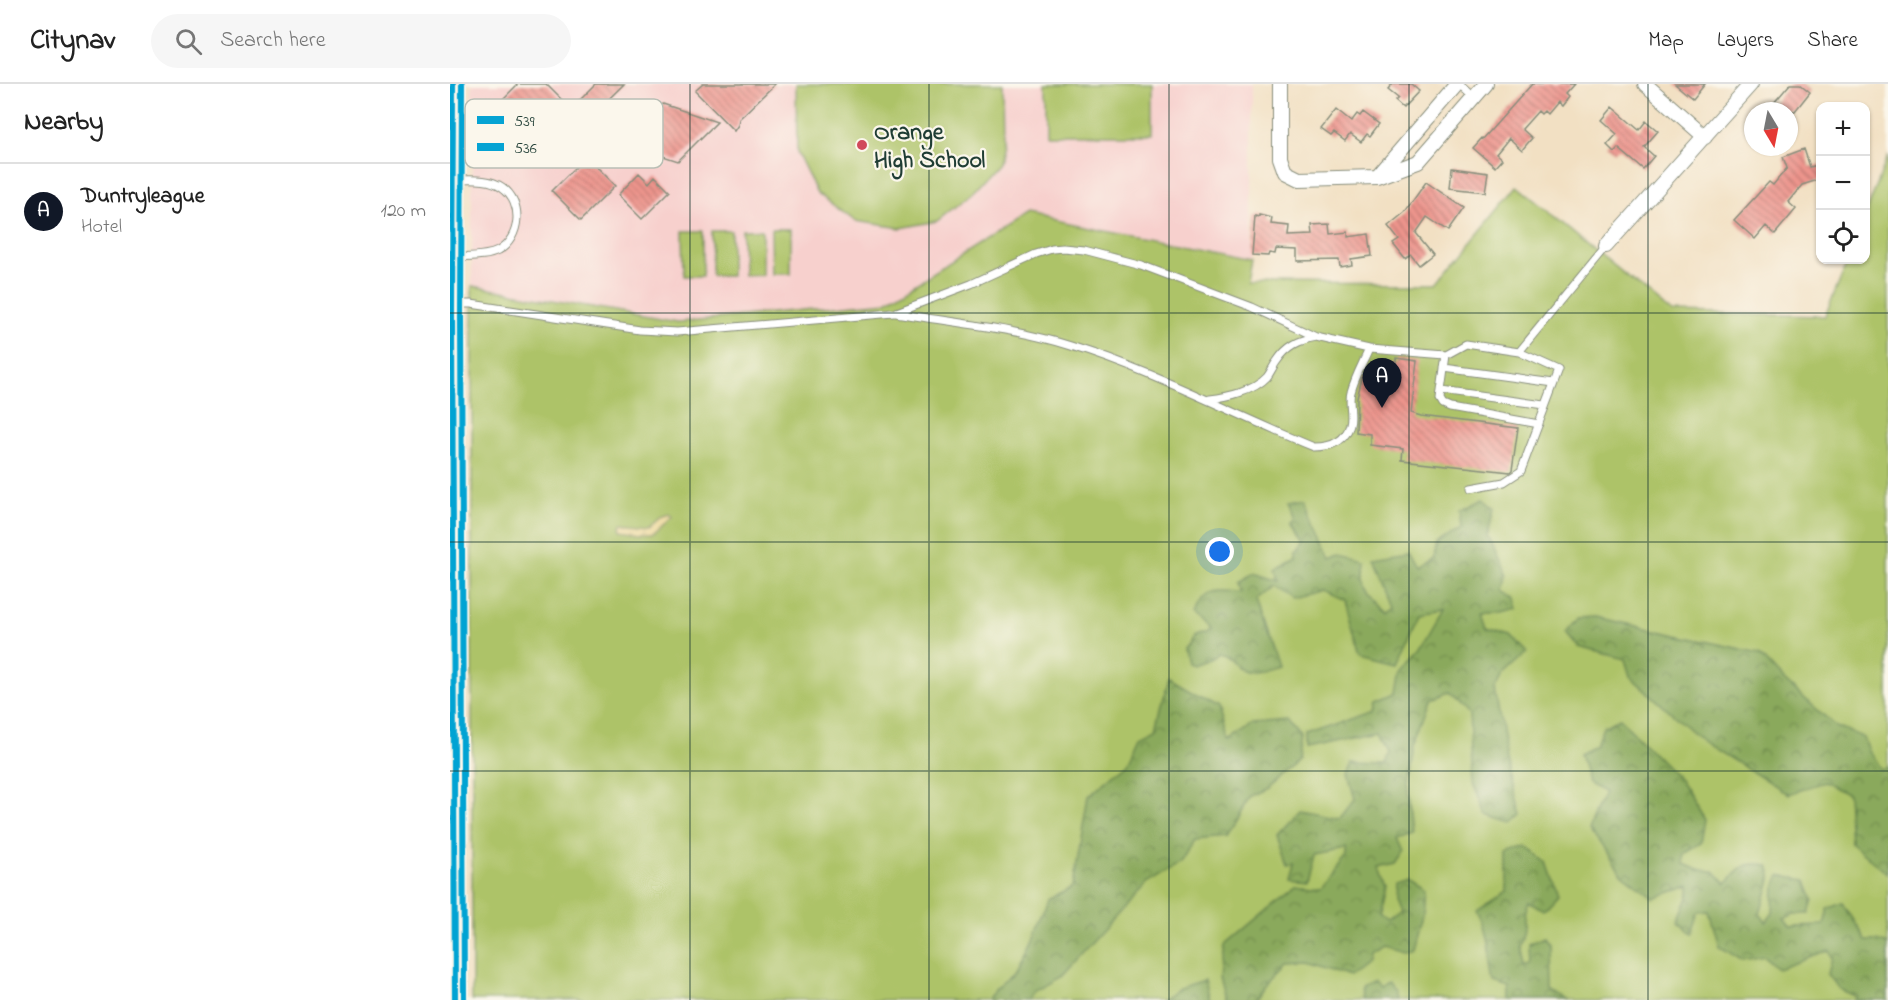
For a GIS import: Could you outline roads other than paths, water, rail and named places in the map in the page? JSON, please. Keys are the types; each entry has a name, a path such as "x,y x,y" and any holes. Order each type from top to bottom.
{"highway":[{"path":"453,84 451,450 455,1000"}],"street":[{"path":"1280,84 1280,158 1285,172 1299,179 1377,177 1418,162 1486,84"},
{"path":"1377,177 1458,84"},
{"path":"1645,84 1705,137"},
{"path":"1606,246 1751,84"}],"lane":[{"path":"1458,84 1474,98"},
{"path":"453,180 490,182 503,187 512,198 517,211 517,224 508,244 485,255 453,257"},
{"path":"1519,352 1606,246"},
{"path":"894,313 961,288 1036,254 1063,248 1084,250 1141,265 1252,307 1316,337 1370,349 1446,355 1466,344 1519,352 1560,370 1521,471 1504,482 1472,488"},
{"path":"453,304 471,304 640,330 677,332 894,313 1027,335 1071,346 1207,399 1314,447 1329,446 1339,442 1351,424 1350,393 1370,349"},
{"path":"1207,399 1258,385 1294,343 1316,337"},
{"path":"1446,355 1440,400 1443,405 1539,424"},
{"path":"1444,368 1554,383"},
{"path":"1441,391 1545,405"}],"place":[{"name":"Orange High School","path":"862,145"},
{"name":"Duntryleague","path":"1382,408"}]}
